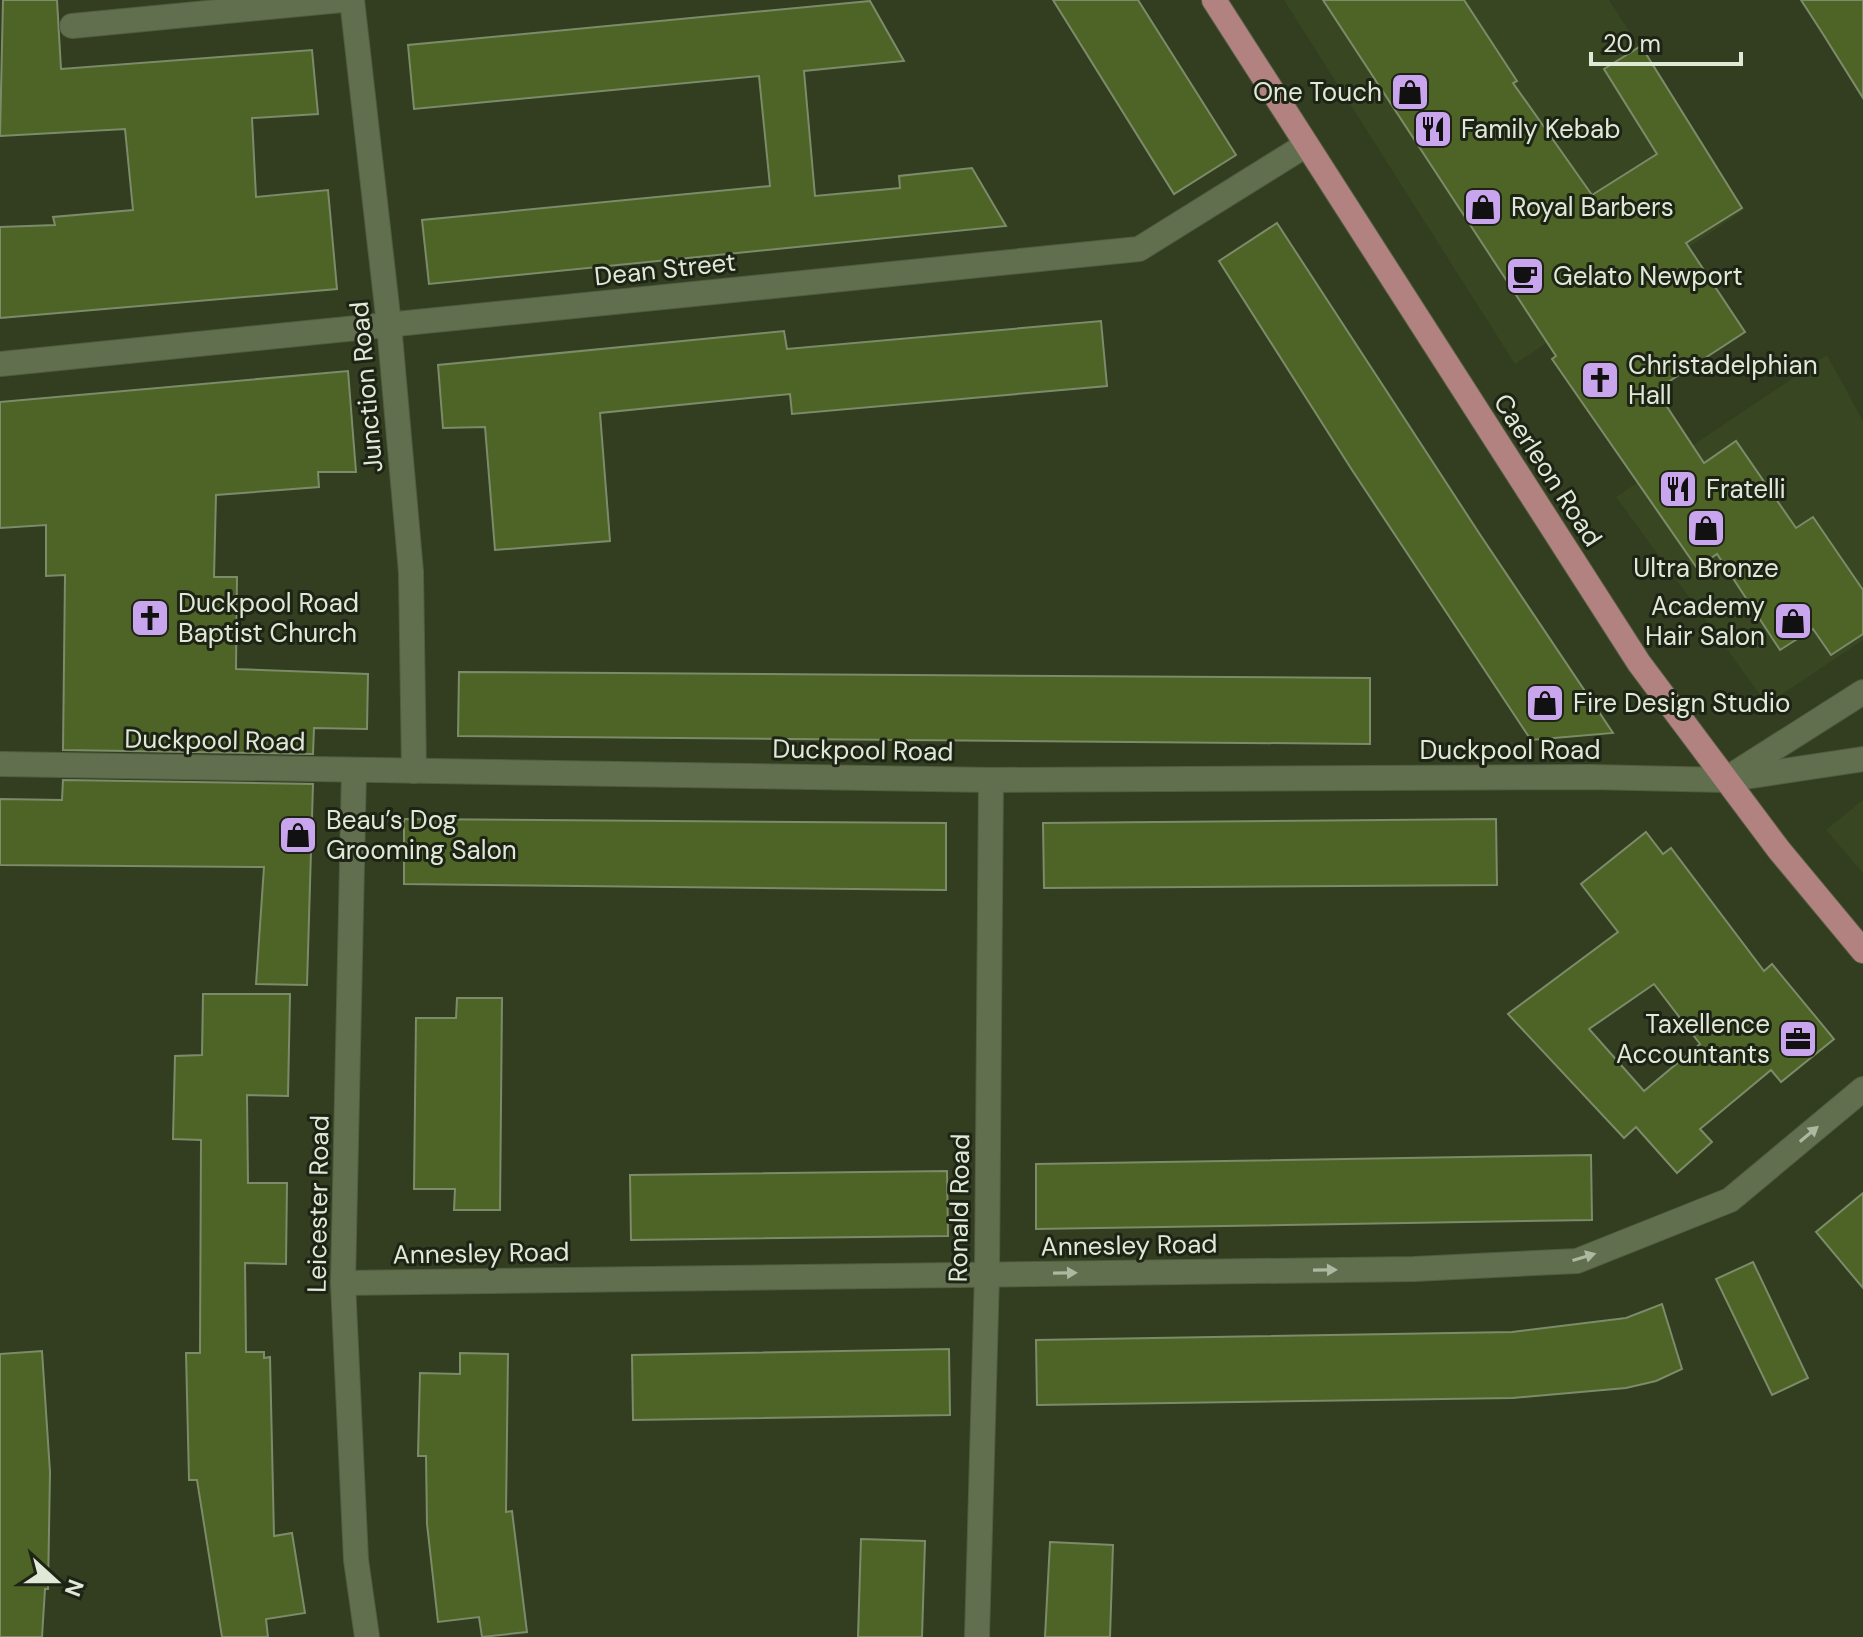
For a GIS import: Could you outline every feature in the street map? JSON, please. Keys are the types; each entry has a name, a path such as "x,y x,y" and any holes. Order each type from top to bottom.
{"main road":[{"name":"Caerleon Road","path":"1214,0 1639,663 1725,780 1863,951"}],"street":[{"path":"72,26 342,0"},
{"name":"Junction Road","path":"352,0 389,325 411,572 414,771"},
{"name":"Dean Street","path":"0,364 1139,249 1306,145"},
{"path":"1725,780 1863,692"},
{"name":"Duckpool Road","path":"0,764 991,780 1575,777 1725,780 1863,759"},
{"name":"Leicester Road","path":"354,770 343,1283 356,1560 367,1637"},
{"name":"Ronald Road","path":"977,1637 987,1274 991,780"},
{"name":"Annesley Road","path":"343,1283 1414,1269 1577,1261 1730,1200 1863,1089"}],"shaded area":[{"path":"1284,0 1609,0 1744,210 1515,364"},
{"path":"1827,355 1863,421 1863,640 1767,704 1616,497"},
{"path":"1863,800 1863,873 1826,830"}],"building":[{"path":"3,0 57,0 61,69 312,50 318,114 252,118 256,197 328,190 337,289 0,318 0,227 55,225 53,217 133,210 125,129 0,136"},
{"path":"1053,0 1138,0 1236,155 1174,194"},
{"path":"1323,0 1464,0 1517,81 1513,83 1592,195 1657,154 1604,69 1641,46 1742,208 1686,243 1745,332 1656,390 1704,463 1736,441 1796,528 1813,517 1863,590 1863,634 1831,655 1813,629 1780,650 1717,554 1697,568 1552,359 1556,356"},
{"path":"1801,0 1863,0 1863,98 1823,34"},
{"path":"870,1 904,61 804,71 815,196 900,188 899,176 972,168 1006,226 429,284 422,220 770,186 759,76 414,109 408,45"},
{"path":"1277,223 1613,733 1531,740 1352,470 1219,261"},
{"path":"1101,321 1107,386 792,414 790,394 600,413 610,541 495,550 485,427 443,428 438,365 784,331 787,349"},
{"path":"348,371 356,472 318,472 319,487 216,495 214,577 237,577 236,669 368,674 367,729 314,728 313,754 63,750 65,575 46,576 46,525 0,528 0,402"},
{"path":"459,672 1370,678 1370,744 458,736"},
{"path":"63,780 313,784 307,985 256,984 264,867 0,865 0,799 62,800"},
{"path":"404,819 946,823 946,890 404,884"},
{"path":"1496,819 1497,885 1044,888 1043,823"},
{"path":"1646,832 1663,854 1671,848 1764,971 1772,964 1834,1039 1781,1082 1771,1070 1700,1129 1712,1142 1677,1173 1636,1127 1624,1138 1508,1014 1618,932 1581,884","holes":["1654,984 1700,1044 1644,1091 1589,1029"]},
{"path":"203,994 290,994 288,1096 247,1095 248,1183 287,1183 286,1264 245,1263 246,1352 264,1352 264,1358 270,1357 274,1536 292,1533 305,1613 266,1619 268,1637 222,1637 197,1480 189,1480 186,1353 200,1353 201,1140 173,1139 175,1056 202,1055"},
{"path":"457,998 502,998 500,1210 454,1210 455,1189 414,1189 416,1018 456,1018"},
{"path":"1591,1155 1592,1220 1036,1229 1036,1164"},
{"path":"947,1171 948,1236 631,1240 630,1175"},
{"path":"1863,1193 1863,1288 1816,1232"},
{"path":"1753,1262 1808,1378 1772,1395 1716,1279"},
{"path":"1662,1304 1682,1369 1656,1381 1626,1388 1513,1398 1037,1405 1036,1340 1512,1332 1626,1318"},
{"path":"949,1349 950,1415 633,1420 632,1355"},
{"path":"42,1351 50,1472 48,1589 45,1589 42,1637 0,1637 0,1354"},
{"path":"460,1353 508,1354 506,1512 512,1511 527,1632 482,1637 479,1617 438,1622 427,1524 426,1456 418,1456 420,1373 460,1374"},
{"path":"861,1539 925,1541 922,1637 858,1637"},
{"path":"1050,1542 1113,1545 1110,1637 1045,1637"}],"place":[{"name":"One Touch","path":"1410,92"},
{"name":"Family Kebab","path":"1433,129"},
{"name":"Royal Barbers","path":"1483,207"},
{"name":"Gelato Newport","path":"1525,276"},
{"name":"Christadelphian Hall","path":"1600,380"},
{"name":"Fratelli","path":"1678,489"},
{"name":"Ultra Bronze","path":"1706,528"},
{"name":"Duckpool Road Baptist Church","path":"150,618"},
{"name":"Academy Hair Salon","path":"1793,621"},
{"name":"Fire Design Studio","path":"1545,703"},
{"name":"Beau’s Dog Grooming Salon","path":"298,835"},
{"name":"Taxellence Accountants","path":"1798,1039"}]}
